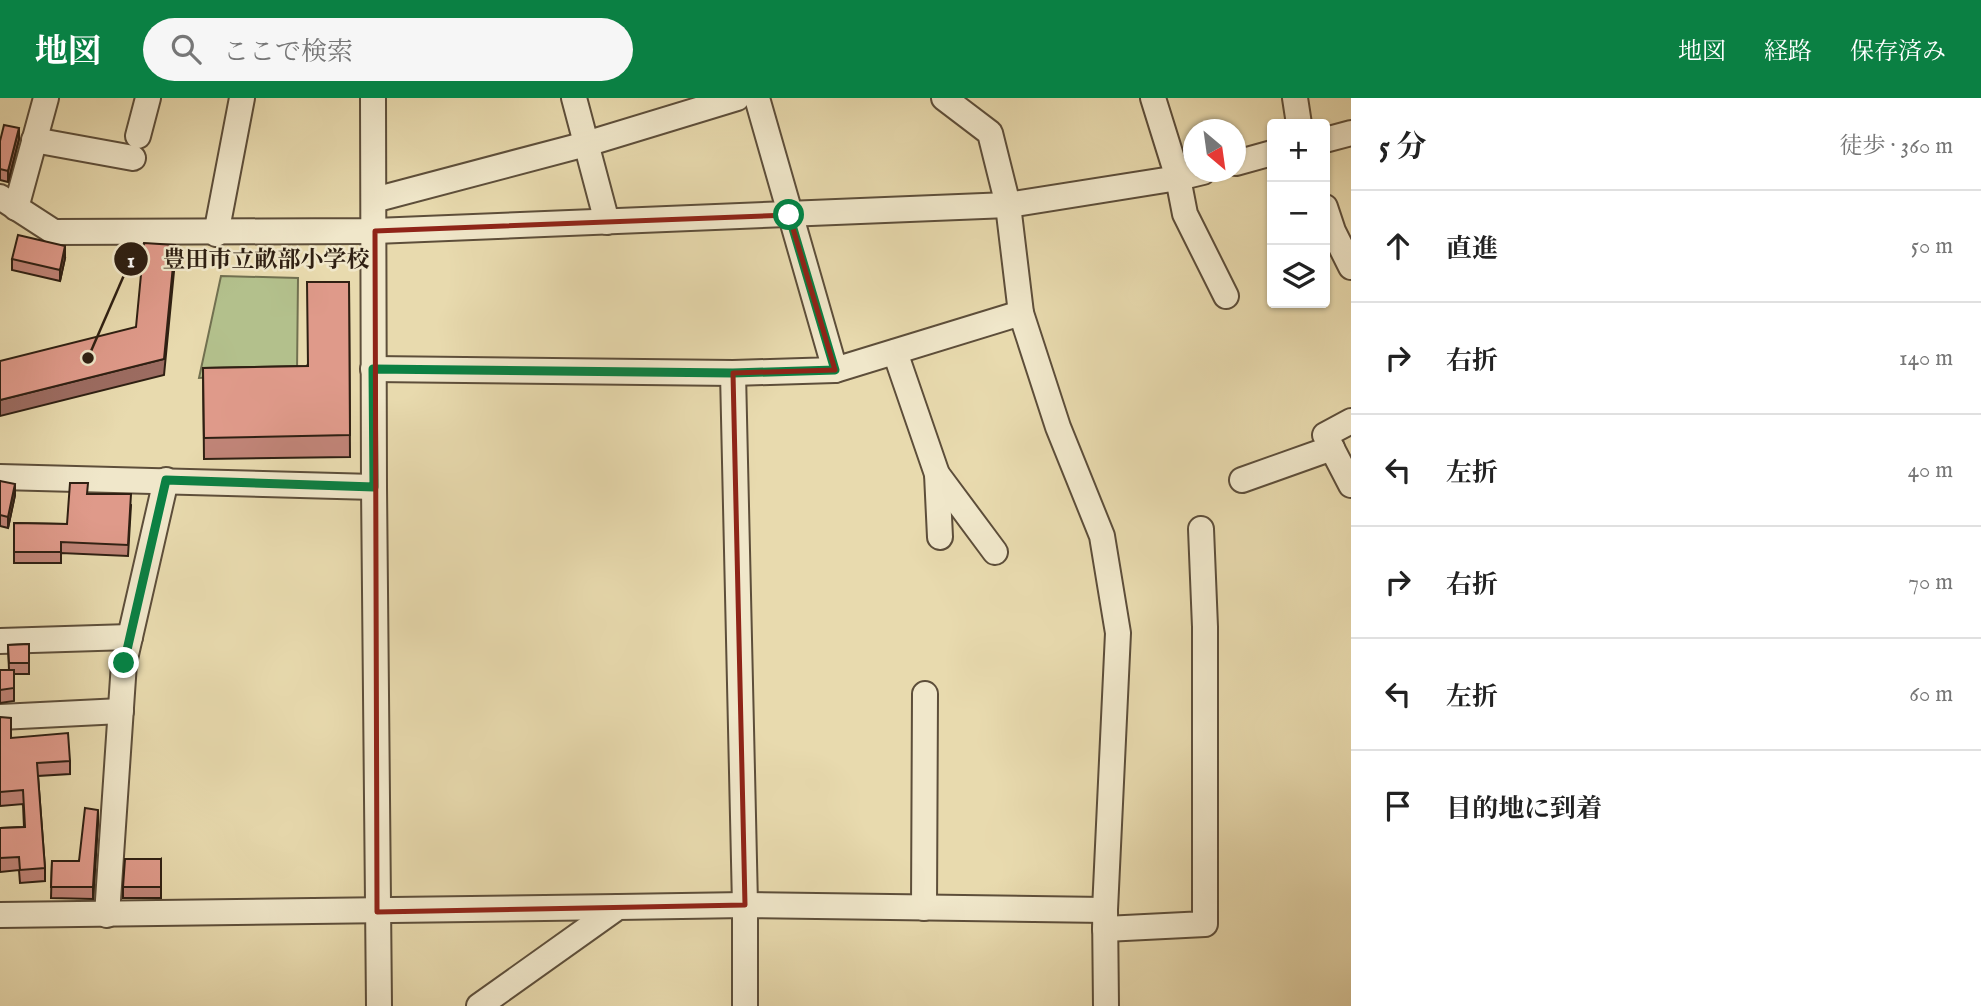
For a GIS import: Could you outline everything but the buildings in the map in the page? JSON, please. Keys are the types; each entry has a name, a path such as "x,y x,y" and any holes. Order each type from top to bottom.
{"street":[{"path":"46,98 34,140 8,203 54,232 216,234 375,231 1008,205 1183,177"},
{"path":"34,140 136,147 148,98"},
{"path":"216,234 242,98"},
{"path":"373,98 379,1006"},
{"path":"574,98 607,222"},
{"path":"374,200 586,144 737,98"},
{"path":"757,98 835,370"},
{"path":"944,98 990,133 1008,205 1021,313 1058,427 1101,536 1118,633 1105,920 1106,1006"},
{"path":"1153,98 1178,178 1185,214 1226,296"},
{"path":"1295,98 1299,119"},
{"path":"1330,139 1351,133"},
{"path":"1246,160 1267,154"},
{"path":"1330,222 1351,267"},
{"path":"373,369 733,373 835,370 1021,313"},
{"path":"895,352 937,474 940,537"},
{"path":"733,373 745,1006"},
{"path":"1351,421 1325,435 1351,485"},
{"path":"1242,480 1332,448"},
{"path":"937,474 995,552"},
{"path":"0,477 374,487"},
{"path":"107,915 124,663 166,480"},
{"path":"0,915 745,905 924,908 1205,924 1205,626 1201,529"},
{"path":"0,641 130,637"},
{"path":"924,908 925,694"},
{"path":"0,717 121,711"},
{"path":"480,1006 618,907"}],"highlighted area":[{"path":"789,215 835,370 733,373 745,905 377,912 375,231"}],"green space":[{"path":"221,276 298,278 297,373 199,378"}],"place":[{"name":"豊田市立畝部小学校","path":"88,358"}],"route":[{"path":"124,663 166,480 374,487 373,369 733,373 835,370 789,215"}]}
